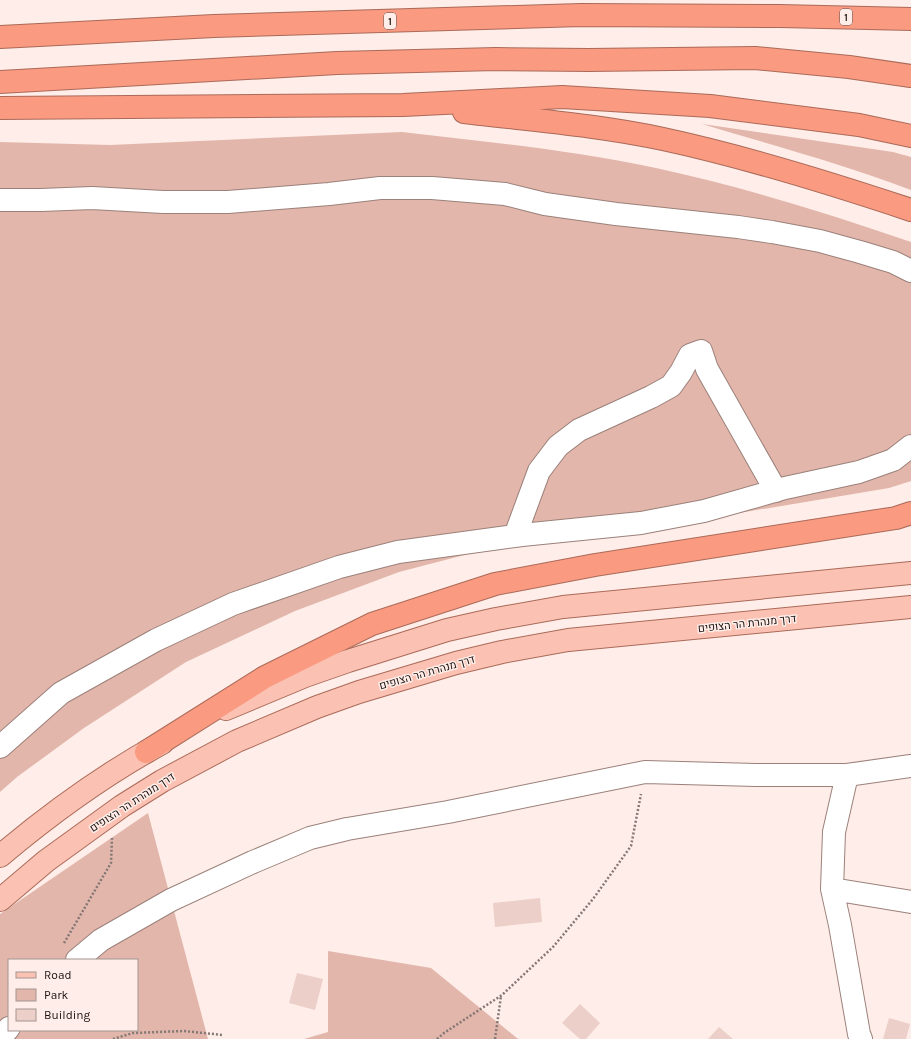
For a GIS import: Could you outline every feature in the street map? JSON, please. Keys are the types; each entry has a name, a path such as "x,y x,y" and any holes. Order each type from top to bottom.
{"highway":[{"name":"1","path":"0,37 214,26 573,16 780,16 911,19"},
{"path":"780,16 875,24 911,29"},
{"path":"0,82 337,63 496,59 588,60 755,58 849,67 911,76"},
{"path":"0,108 403,105 562,97 702,105 859,125 911,136"},
{"path":"403,105 590,127 662,139 809,176 911,210"},
{"path":"146,752 265,677 372,624 495,584 595,565 896,518 911,513"}],"main road":[{"path":"0,856 26,834 97,783 146,752 223,711 305,676 348,660 448,630 496,619 563,607 911,573"},
{"name":"דרך מנהרת הר הצופים","path":"0,900 46,861 113,813 162,781 237,741 317,707 359,692 456,663 502,652 568,640 911,607"}],"street":[{"path":"0,200 92,198 163,202 228,202 329,194 380,188 439,188 505,194 545,204 616,214 772,232 820,241 860,252 893,262 911,271"},
{"path":"515,536 539,471 558,446 579,430 651,397 670,386 681,372 690,355 701,351 706,369 776,491"},
{"path":"0,747 61,693 156,640 233,604 339,567 398,552 515,536 641,523 704,511 776,491 859,472 894,460 911,446"},
{"path":"70,954 101,940 172,900 253,862 310,838 348,829 448,812 645,772 756,775 847,775 911,766"},
{"path":"847,775 834,832 832,890 840,925 858,1037"},
{"path":"832,890 911,902"},
{"path":"0,1038 8,1029"}],"path":[{"path":"437,1039 502,995 553,947 593,899 631,846 645,772"},
{"path":"70,954 111,863 113,813"},
{"path":"495,1039 502,995"},
{"path":"113,1039 133,1033 184,1031 223,1035"}],"green space":[{"path":"702,124 893,152 911,157 911,190 833,163"},
{"path":"402,132 561,151 656,168 785,201 911,242 911,481 889,488 703,519 472,553 399,572 295,611 186,662 84,728 17,777 0,792 0,142 110,145"},
{"path":"148,813 208,1039 0,1039 0,914"},
{"path":"328,951 431,968 518,1039 304,1039 328,1032"}],"building":[{"path":"540,898 542,922 495,927 493,903"},
{"path":"297,973 323,979 315,1010 289,1003"},
{"path":"580,1004 600,1023 586,1039 580,1039 562,1023"},
{"path":"889,1018 910,1024 906,1039 883,1039"},
{"path":"719,1027 733,1039 708,1039"}]}
